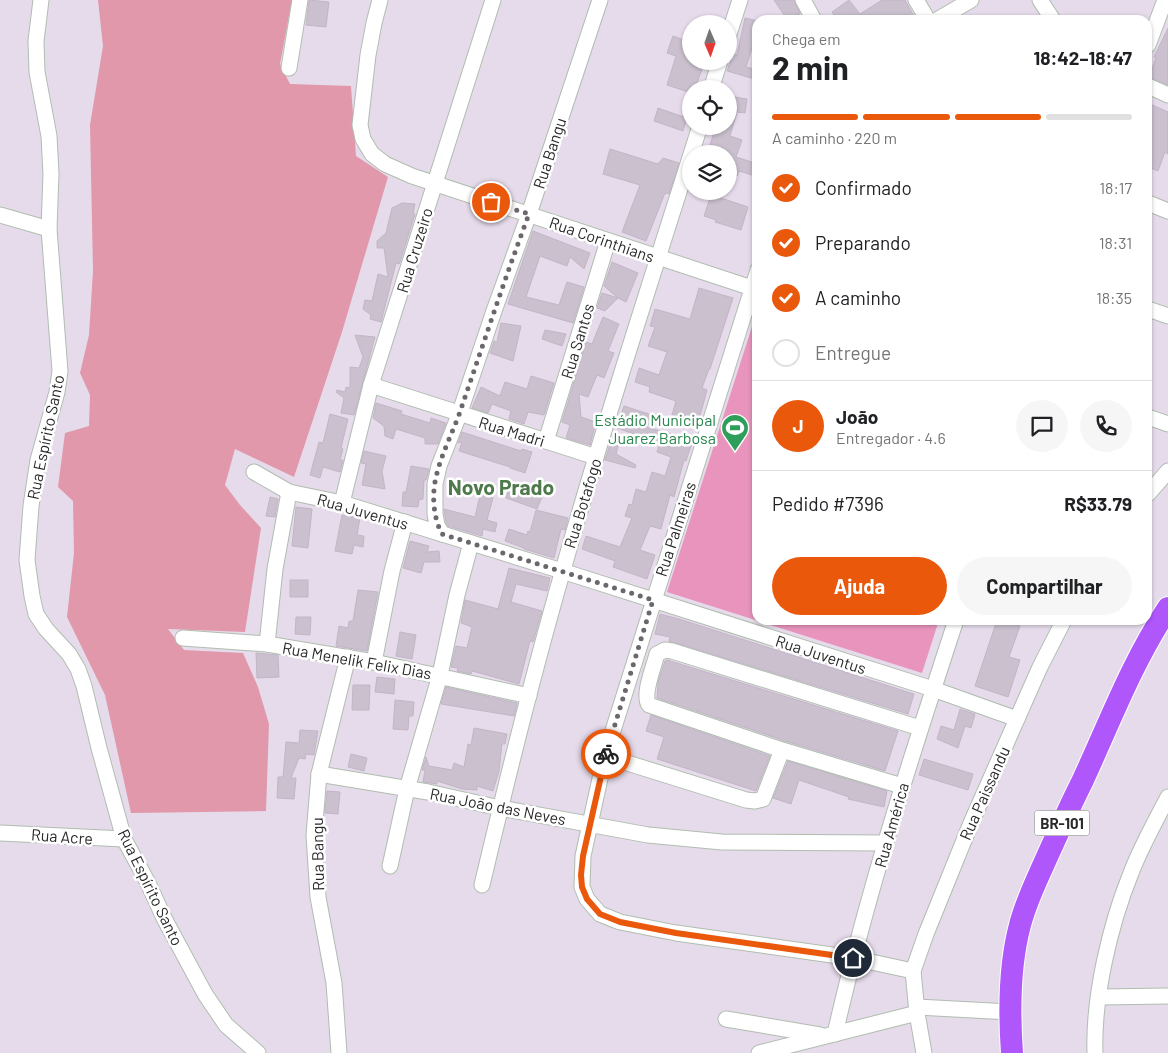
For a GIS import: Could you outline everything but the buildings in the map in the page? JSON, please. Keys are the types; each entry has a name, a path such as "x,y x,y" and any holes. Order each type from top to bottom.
{"highway":[{"name":"BR-101","path":"1012,1053 1010,1012 1014,951 1020,923 1031,892 1137,664 1168,608"}],"street":[{"name":"Rua Espírito Santo","path":"41,0 36,41 37,72 49,136 49,229 60,371 57,392 38,460 31,506 27,560 32,596 36,614 46,629 69,654 78,669 124,839 205,994 226,1025 258,1053"},
{"path":"289,68 300,0"},
{"name":"Rua Corinthians","path":"380,0 368,55 360,125 363,139 372,154 385,164 434,184 752,288"},
{"name":"Rua Cruzeiro","path":"342,503 371,385 493,0"},
{"name":"Rua Bangu","path":"442,534 437,525 435,514 435,484 439,466 460,414 600,0"},
{"path":"735,15 740,0"},
{"path":"803,0 811,15"},
{"path":"916,0 925,15"},
{"path":"946,15 971,0"},
{"path":"1040,0 1050,15"},
{"path":"1152,34 1165,0"},
{"path":"1152,88 1168,95"},
{"name":"Rua Botafogo","path":"482,885 500,808 562,571 697,135"},
{"path":"1152,205 1168,211"},
{"path":"0,215 49,229"},
{"name":"Rua Santos","path":"546,441 608,241"},
{"name":"Rua Palmeiras","path":"752,298 653,600 605,756 583,856 582,887 587,899 600,914 620,922 676,933 853,958 913,971"},
{"path":"1152,310 1168,316"},
{"name":"Rua Madri","path":"371,385 596,457"},
{"path":"1152,418 1168,424"},
{"path":"1152,489 1168,471"},
{"name":"Rua Juventus","path":"254,472 290,492 342,503 406,522 933,689 1017,719"},
{"path":"267,644 275,570 290,492"},
{"path":"374,662 392,571 406,522"},
{"path":"390,866 408,789 440,675 457,595 471,543"},
{"name":"Rua América","path":"831,1035 902,786 954,625"},
{"name":"Rua Paissandu","path":"913,971 970,823 1040,667 1061,625"},
{"name":"Rua Menelik Felix Dias","path":"183,638 267,644 348,657 440,675 529,696"},
{"path":"902,786 782,750 649,705 646,701 646,694 657,654 665,650 672,651 920,728"},
{"name":"Rua Bangu","path":"339,1053 334,983 318,897 314,835 319,774 348,657"},
{"path":"605,756 746,800 755,801 763,799 782,750"},
{"name":"Rua João das Neves","path":"319,774 648,835 722,842 886,843"},
{"path":"1095,1053 1095,1022 1103,971 1116,919 1130,874 1146,838 1168,797"},
{"name":"Rua Acre","path":"0,833 124,839"},
{"path":"913,971 924,1053"},
{"path":"1100,997 1168,996"},
{"path":"759,1053 831,1035 917,1010 1010,1012"},
{"path":"726,1018 831,1035"}],"shaded area":[{"path":"98,0 292,0 280,64 290,84 351,86 356,156 388,177 342,332 294,477 235,449 225,485 261,528 245,632 168,629 184,650 243,653 258,687 269,724 266,811 131,813 105,695 67,617 74,553 73,501 58,487 65,433 89,426 90,395 80,373 89,335 93,271 90,125 103,46"},
{"name":"Estádio Municipal Juarez Barbosa","path":"752,327 752,619 667,592"},
{"name":"Estádio Municipal Juarez Barbosa","path":"771,625 937,625 922,673"}],"way so far":[{"path":"491,202 529,214 460,414 439,466 435,484 437,525 442,534 653,600 606,754"}],"place":[{"name":"Estádio Municipal Juarez Barbosa","path":"735,452"}],"district":[{"name":"Novo Prado","path":"501,486"}],"route":[{"path":"606,754 583,856 581,875 582,887 587,899 600,914 620,922 676,933 853,958"}]}
